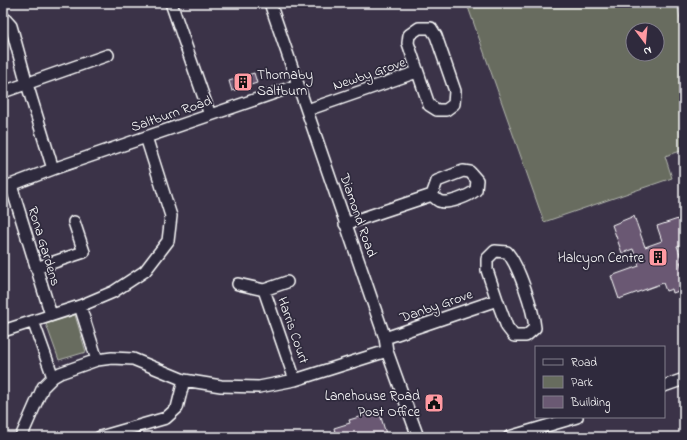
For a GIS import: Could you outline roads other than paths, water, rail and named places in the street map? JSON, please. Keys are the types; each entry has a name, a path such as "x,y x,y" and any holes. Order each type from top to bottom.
{"street":[{"path":"171,3 210,115"},
{"name":"Diamond Road","path":"270,3 385,338 387,351 418,437"},
{"path":"3,17 13,33 53,169"},
{"name":"Newby Grove","path":"419,28 431,28 436,36 455,92 454,104 446,110 437,110 429,105 417,72 408,43 409,35 419,28"},
{"path":"3,92 108,55"},
{"name":"Newby Grove","path":"307,110 417,72"},
{"name":"Saltburn Road","path":"7,186 298,85"},
{"path":"3,331 80,306 112,292 145,271 168,241 171,216 146,137"},
{"name":"Rona Gardens","path":"7,186 51,315"},
{"path":"346,224 432,196"},
{"path":"36,268 84,252 74,222"},
{"path":"495,251 507,252 514,260 534,317 535,328 526,336 514,336 507,327 497,300 487,270 487,259 495,251"},
{"name":"Harris Court","path":"238,284 264,290 287,282"},
{"name":"Harris Court","path":"264,290 295,380"},
{"name":"Danby Grove","path":"385,338 497,300"},
{"path":"80,306 97,360"},
{"path":"33,321 53,377"},
{"path":"21,437 43,388 53,377 60,372 97,360 112,358 133,359 184,380 221,386 259,387 295,380 387,351"},
{"path":"665,386 684,379"},
{"path":"104,436 166,418 177,408 184,380"},
{"path":"508,437 574,418"}],"place":[{"name":"Thornaby Saltburn","path":"243,82"},
{"name":"Halcyon Centre","path":"658,257"},
{"name":"Lanehouse Road Post Office","path":"434,403"}]}
